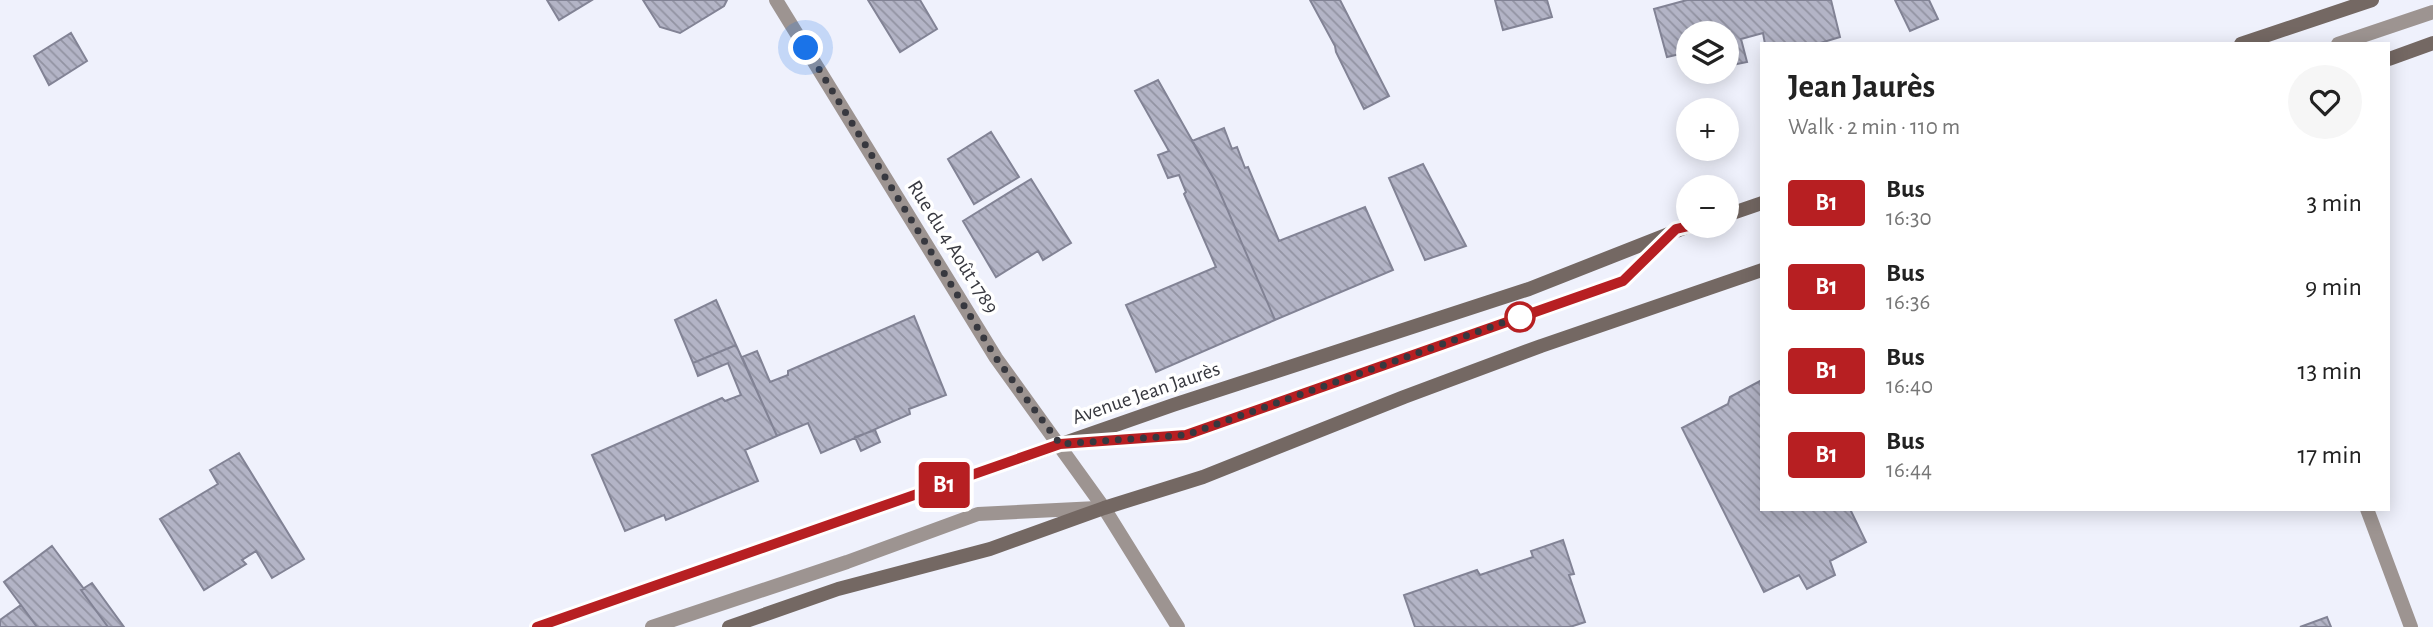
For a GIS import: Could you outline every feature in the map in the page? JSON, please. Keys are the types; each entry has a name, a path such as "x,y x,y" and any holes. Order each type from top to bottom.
{"main road":[{"path":"2247,42 2372,0"},
{"path":"2390,59 2433,43"},
{"path":"1739,211 1760,204"},
{"name":"Avenue Jean Jaurès","path":"537,627 1060,444 1529,289 1676,231"},
{"path":"729,627 838,589 990,549 1104,508 1203,477 1541,346 1760,271"}],"street":[{"name":"Rue du 4 Août 1789","path":"776,0 996,358 1104,508 1178,627"},
{"path":"2344,42 2433,12"},
{"path":"1060,444 1186,435 1623,281 1676,234"},
{"path":"652,627 847,562 978,514 1104,508"},
{"path":"2368,511 2411,627"}],"building":[{"path":"547,0 592,0 559,20"},
{"path":"643,0 727,0 724,6 680,33 660,27"},
{"path":"868,0 920,0 937,29 900,52"},
{"path":"1310,0 1340,0 1389,96 1364,109"},
{"path":"1495,0 1547,0 1552,17 1503,30"},
{"path":"1687,0 1831,0 1840,37 1824,42 1765,42 1763,33 1741,39 1747,62 1739,64 1739,21 1676,21 1676,55 1667,57 1654,9"},
{"path":"1895,0 1929,0 1938,19 1910,31"},
{"path":"71,33 87,61 49,85 34,56"},
{"path":"1158,80 1215,181 1275,320 1156,372 1126,305 1216,267 1184,194 1186,192 1179,175 1168,178 1158,155 1169,151 1135,91"},
{"path":"1224,128 1232,149 1237,147 1245,168 1248,167 1279,241 1365,207 1393,270 1275,320 1215,181 1192,141"},
{"path":"991,132 1019,177 974,204 948,159"},
{"path":"1423,164 1466,246 1425,260 1389,178"},
{"path":"1031,179 1071,243 1043,260 1038,251 996,277 963,221"},
{"path":"716,300 736,345 693,363 675,320"},
{"path":"914,316 946,395 909,409 910,414 821,453 808,423 777,436 742,357 757,351 770,382 788,375 788,371"},
{"path":"736,345 777,436 745,450 758,481 666,520 664,515 625,531 592,455 722,398 725,401 741,395 728,363 698,376 693,363"},
{"path":"1760,381 1760,511 1851,511 1866,542 1830,561 1835,575 1807,589 1799,575 1764,592 1682,428 1728,404 1730,397"},
{"path":"875,430 880,442 861,451 855,437"},
{"path":"239,453 304,559 272,578 256,551 242,560 246,564 204,590 160,519 218,484 210,470"},
{"path":"1563,540 1574,574 1569,575 1585,622 1570,627 1415,627 1404,595 1477,570 1480,575 1533,557 1531,551"},
{"path":"52,546 108,627 37,627 4,582"},
{"path":"92,583 124,627 108,627 81,590"},
{"path":"21,605 37,627 0,627 0,620"},
{"path":"2327,617 2331,627 2300,627"}],"bus line":[{"name":"B1","path":"537,627 1060,444 1186,435 1623,281 1676,229"}],"route":[{"path":"806,48 996,358 1060,444 1186,435 1522,316 1520,317"}]}
